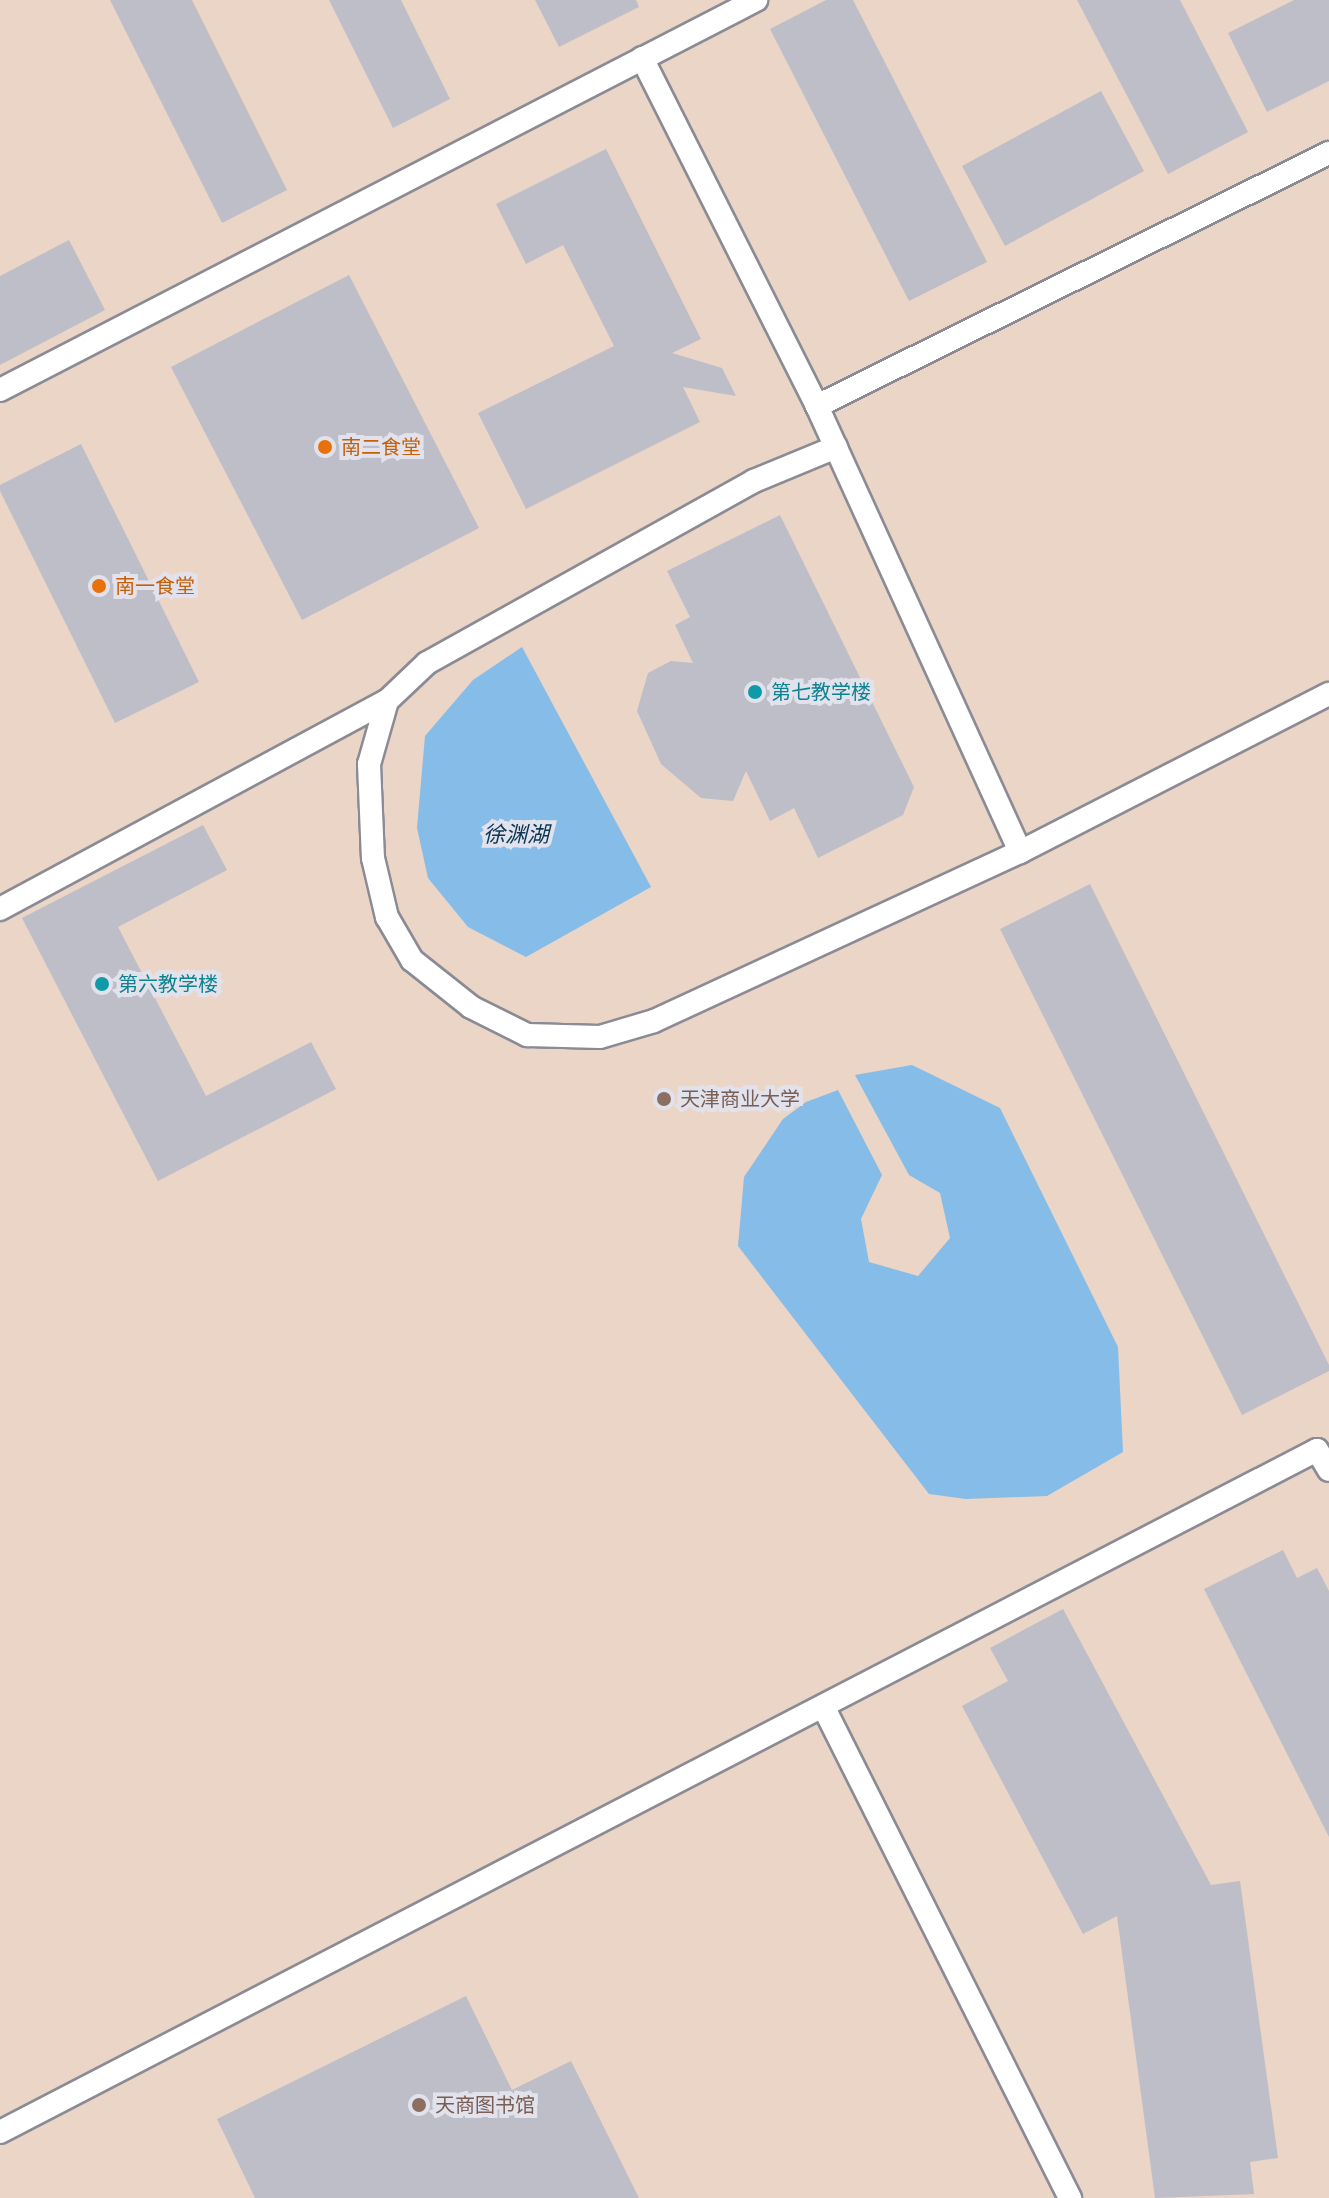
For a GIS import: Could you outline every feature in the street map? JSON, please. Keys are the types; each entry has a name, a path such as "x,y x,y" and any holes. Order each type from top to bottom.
{"lane":[{"path":"0,390 756,0"},
{"path":"642,58 817,406 1020,852"},
{"path":"817,406 1329,153"},
{"path":"0,909 387,701 427,663 754,481 836,447"},
{"path":"387,701 369,764 373,858 387,917 412,960 471,1007 527,1035 600,1037 654,1021 1020,852 1329,694"},
{"path":"0,2132 1317,1450 1329,1470"},
{"path":"823,1706 1070,2198"}],"shaded area":[{"name":"天津商业大学","path":"0,0 1329,0 1329,2198 0,2198"}],"water":[{"name":"徐渊湖","path":"522,647 651,887 526,957 468,927 428,878 417,828 425,736 473,680"},
{"path":"912,1065 1000,1108 1118,1347 1123,1452 1047,1496 966,1499 929,1494 738,1246 744,1177 783,1119 806,1102 838,1090 882,1175 861,1219 869,1262 918,1276 950,1238 940,1193 909,1175 855,1075"}],"building":[{"path":"110,0 192,0 287,190 222,223"},
{"path":"329,0 401,0 450,99 393,128"},
{"path":"535,0 636,0 639,7 559,47"},
{"path":"826,0 853,0 987,262 909,301 770,29"},
{"path":"1077,0 1180,0 1248,132 1168,174"},
{"path":"1294,0 1329,0 1329,81 1267,112 1228,33"},
{"path":"1101,91 1144,171 1005,246 962,166"},
{"path":"606,149 701,339 672,353 722,368 736,396 683,387 700,422 526,509 478,413 614,346 563,245 526,264 496,204"},
{"path":"69,240 105,310 0,365 0,276"},
{"name":"南二食堂","path":"349,275 479,528 302,620 171,367"},
{"name":"南一食堂","path":"81,444 199,682 115,723 0,491 0,485"},
{"name":"第七教学楼","path":"780,515 914,787 903,815 818,858 794,808 770,821 746,771 733,801 701,798 661,764 637,711 648,673 671,661 693,663 675,625 690,617 667,571"},
{"name":"第六教学楼","path":"203,825 227,870 118,927 206,1096 311,1042 336,1089 158,1181 22,918"},
{"path":"1090,884 1329,1365 1329,1371 1242,1415 1000,929"},
{"path":"1283,1550 1297,1578 1317,1568 1329,1591 1329,1837 1204,1589"},
{"path":"1063,1609 1211,1885 1240,1881 1278,2158 1250,2162 1254,2194 1155,2198 1117,1916 1083,1934 962,1706 1008,1681 990,1648"},
{"name":"天商图书馆","path":"466,1996 512,2090 571,2061 639,2198 255,2198 217,2119"}],"place":[{"name":"南二食堂","path":"325,447"},
{"name":"南一食堂","path":"99,586"},
{"name":"第七教学楼","path":"755,692"},
{"name":"第六教学楼","path":"102,984"},
{"name":"天津商业大学","path":"664,1099"},
{"name":"天商图书馆","path":"419,2105"}]}
